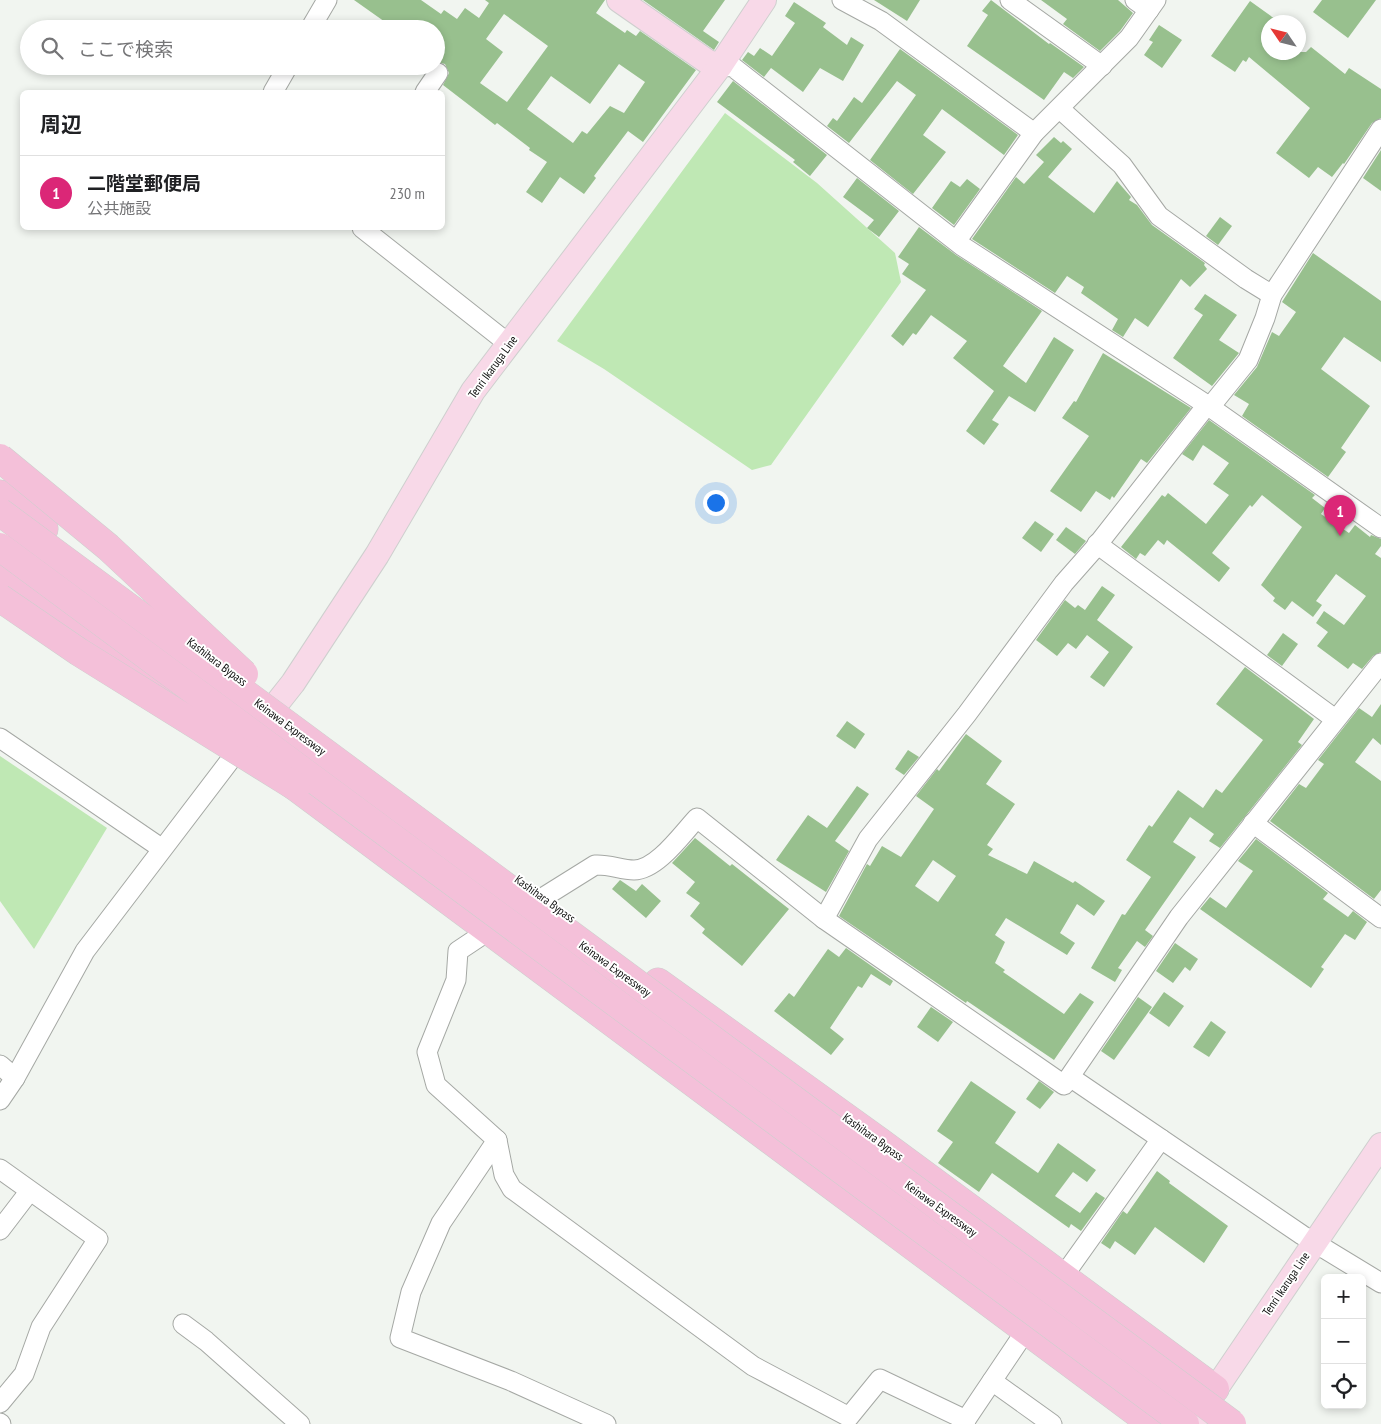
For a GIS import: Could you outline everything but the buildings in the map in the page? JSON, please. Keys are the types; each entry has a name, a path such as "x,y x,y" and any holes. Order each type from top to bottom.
{"highway":[{"path":"0,458 108,547 258,687 589,950"},
{"name":"Kashihara Bypass","path":"0,494 276,706 879,1141 1215,1389"},
{"name":"Keinawa Expressway","path":"0,512 589,950 1232,1424"},
{"path":"0,547 1185,1424"},
{"path":"0,569 490,929 1152,1424"},
{"path":"0,598 180,716 444,877"}],"main road":[{"path":"619,0 708,62 720,66"},
{"name":"Tenri Ikaruga Line","path":"241,746 276,706 293,683 377,555 473,392 720,66 764,0"},
{"name":"Tenri Ikaruga Line","path":"1192,1424 1381,1145"}],"street":[{"path":"315,20 327,0"},
{"path":"842,0 881,21 1034,134"},
{"path":"1010,0 1102,66"},
{"path":"957,240 1034,134 1129,38 1147,3"},
{"path":"720,66 733,67 957,240 1208,406 1381,528"},
{"path":"274,90 283,75"},
{"path":"426,90 437,75"},
{"path":"1060,109 1122,165 1159,216 1272,295"},
{"path":"824,920 868,839 967,714 1064,583 1208,406 1248,360 1272,295 1381,129"},
{"path":"365,230 509,344"},
{"path":"1097,544 1335,718"},
{"path":"1161,1140 1025,1330 965,1422 880,1379 849,1417 753,1366 512,1189 504,1175 497,1140 436,1085 427,1052 456,980 458,951 490,929 544,898 595,865 608,864 634,870 652,866 697,818 824,920 1064,1085 1179,917 1335,718 1381,663"},
{"path":"0,738 162,848"},
{"path":"0,1100 15,1078 85,951 241,746"},
{"path":"1253,823 1381,918"},
{"path":"0,1065 15,1078"},
{"path":"1070,1077 1314,1242 1381,1283"},
{"path":"497,1140 441,1223 411,1292 400,1338 511,1381 606,1424"},
{"path":"0,1168 29,1192 98,1239 41,1327 24,1374 0,1402"},
{"path":"0,1230 29,1192"},
{"path":"183,1324 206,1341 300,1424"},
{"path":"992,1381 1052,1424"}],"shaded area":[{"path":"725,113 817,183 895,253 901,282 771,465 752,470 604,369 557,341"},
{"path":"0,756 107,828 34,949 0,901"}],"place":[{"name":"二階堂郵便局","path":"1340,536"}]}
